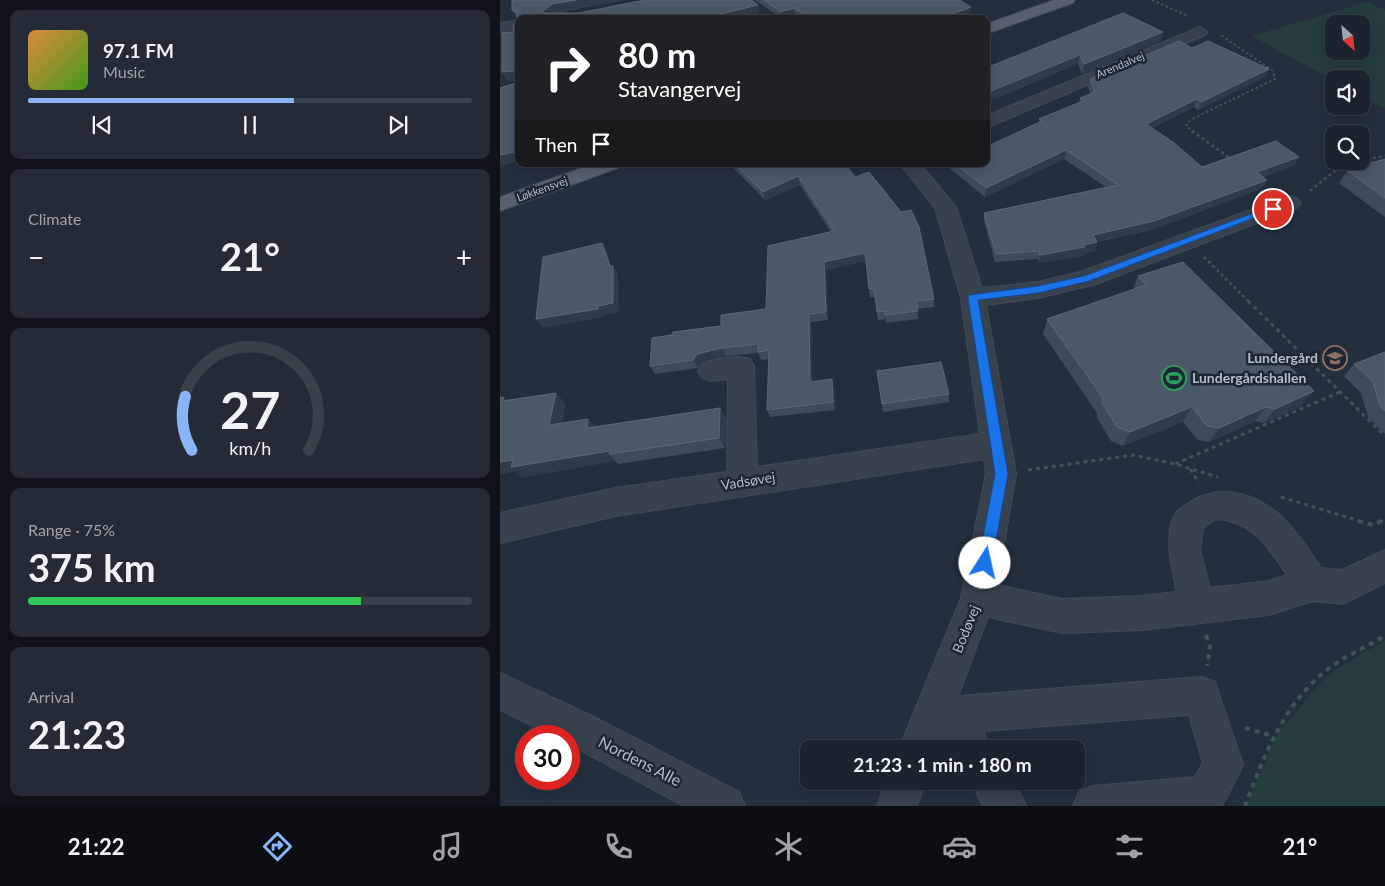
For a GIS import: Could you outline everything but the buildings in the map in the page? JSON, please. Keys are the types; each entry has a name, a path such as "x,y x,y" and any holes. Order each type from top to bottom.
{"main road":[{"path":"990,28 1068,0"},
{"name":"Løkkensvej","path":"500,204 603,167"}],"street":[{"name":"Arendalvej","path":"990,121 1196,25"},
{"path":"500,28 515,26"},
{"name":"Bodøvej","path":"912,167 945,208 973,298 998,444 1001,474 978,598 933,727"},
{"path":"973,298 1038,290 1085,279 1290,203"},
{"path":"711,371 741,366 742,482"},
{"name":"Vadsøvej","path":"500,528 616,502 998,444"},
{"path":"1197,606 1184,550 1188,520 1214,505 1248,510 1272,528 1312,584"},
{"path":"978,598 1062,616 1142,613 1269,598 1312,584 1343,587 1385,566"},
{"name":"Nordens Alle","path":"500,691 579,729 725,806"},
{"path":"933,727 1202,695 1223,765 1206,796 1093,806"},
{"path":"933,727 956,740"},
{"path":"897,806 903,790"},
{"path":"996,790 1006,806"}],"path":[{"path":"1152,0 1196,25"},
{"path":"1218,33 1273,71 1276,78 1190,120 1186,126 1234,162"},
{"path":"1370,158 1385,156"},
{"path":"1375,157 1380,161"},
{"path":"1290,203 1308,192 1319,181 1336,170"},
{"path":"1188,240 1342,391 1385,436"},
{"path":"1269,359 1314,364"},
{"path":"1175,464 1342,391"},
{"path":"1301,399 1308,406"},
{"path":"1197,606 1210,647 1202,695"},
{"path":"1245,806 1270,741 1294,703 1328,670 1385,636"}],"green space":[{"path":"1366,2 1385,10 1385,109 1370,101 1370,70 1325,70 1325,76 1252,36"},
{"path":"1385,640 1385,806 1246,806 1278,733 1327,675"}],"place":[{"name":"Lundergård","path":"1335,358"},
{"name":"Lundergårdshallen","path":"1174,378"}],"route":[{"path":"985,563 1001,474 998,444 973,298 1038,290 1085,279 1273,209"}]}
